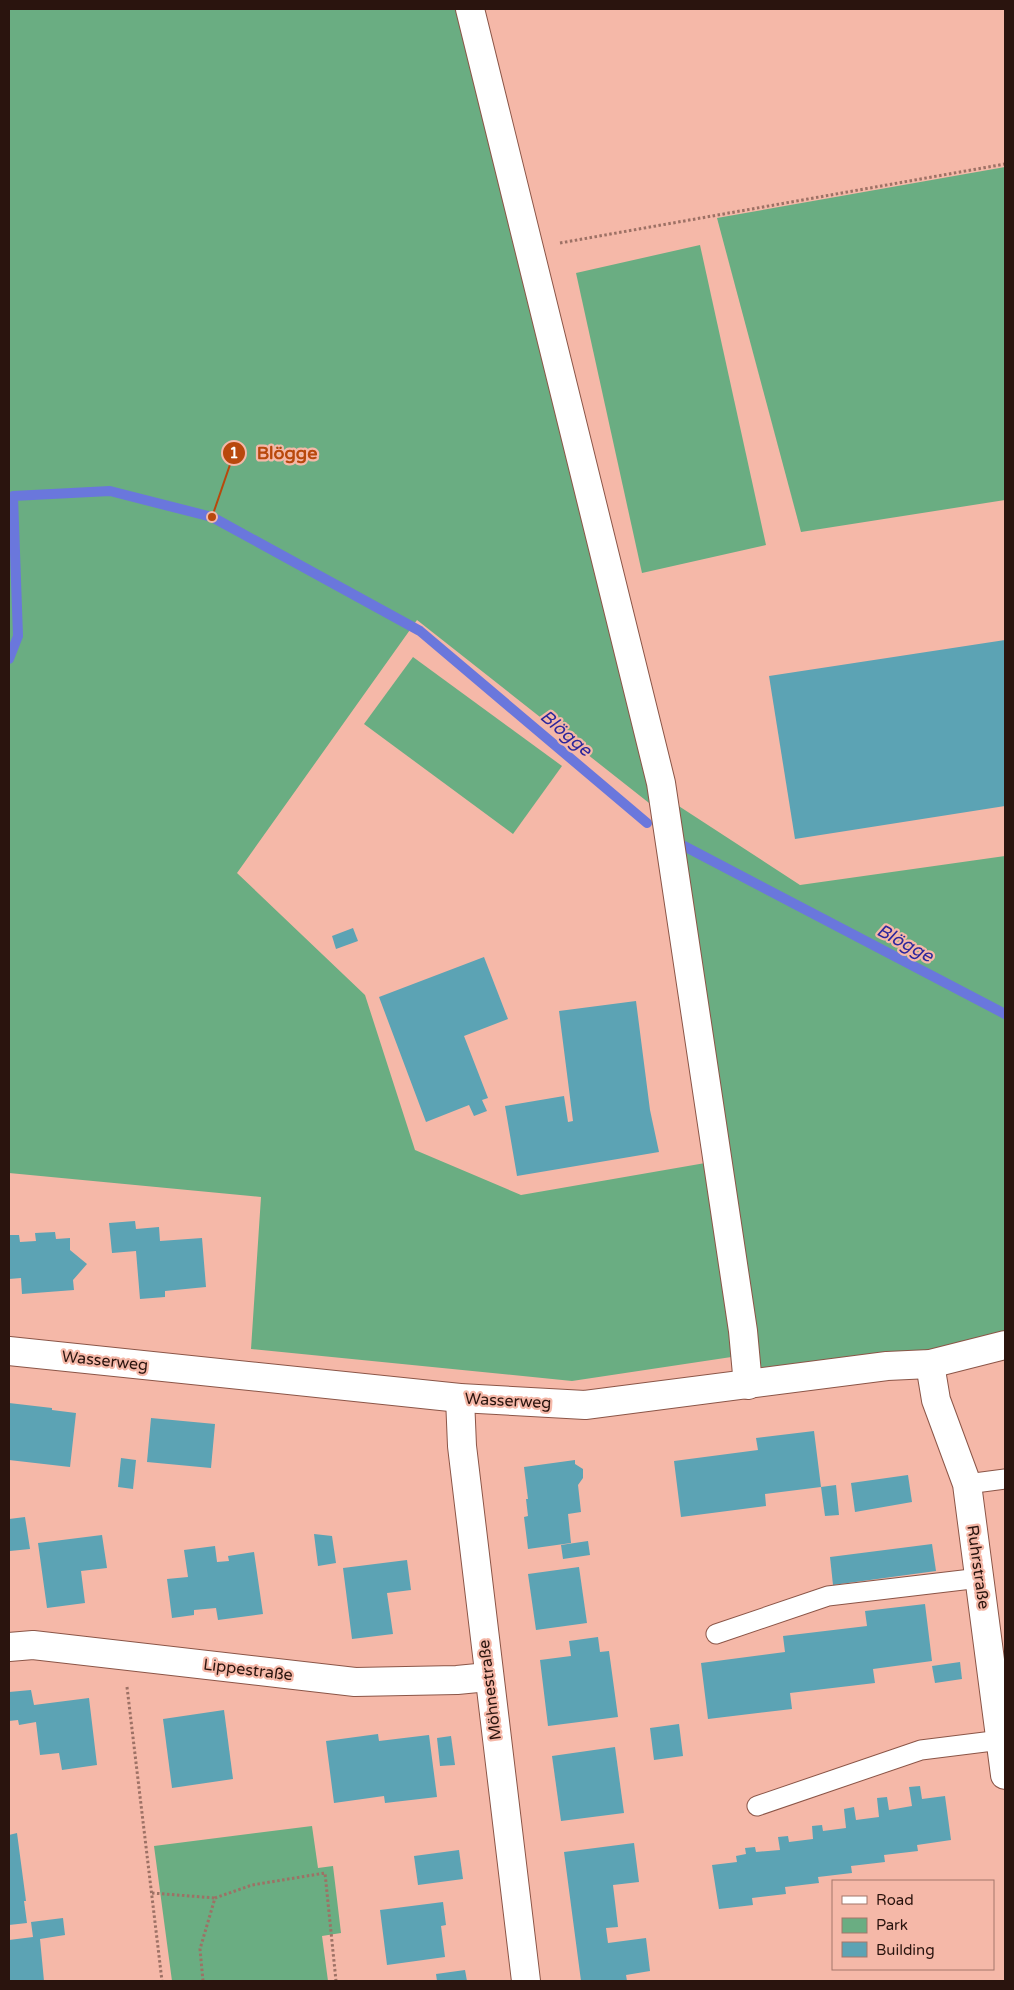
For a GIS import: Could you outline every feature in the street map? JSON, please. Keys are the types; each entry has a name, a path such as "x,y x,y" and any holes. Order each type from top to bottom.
{"street":[{"path":"470,9 661,783 741,1321 748,1385"},
{"name":"Wasserweg","path":"9,1351 460,1398 585,1405 886,1366 930,1364 1005,1345"},
{"name":"Ruhrstraße","path":"930,1364 936,1400 967,1484 980,1578 999,1672 1001,1740 1005,1775"},
{"name":"Möhnestraße","path":"460,1398 462,1446 488,1676 526,1981"},
{"name":"Lippestraße","path":"9,1647 33,1645 355,1682 457,1680 488,1676"}],"lane":[{"path":"967,1484 1005,1479"},
{"path":"716,1634 828,1596 980,1578"},
{"path":"758,1806 921,1750 1001,1740"}],"path":[{"path":"529,248 1005,164"},
{"path":"123,1655 162,1981"},
{"path":"152,1893 215,1898 252,1885 326,1873 336,1981"},
{"path":"203,1981 200,1949 215,1898"}],"green space":[{"path":"9,9 464,9 663,814 417,620 237,873 365,995 415,1150 521,1195 711,1162 738,1356 572,1381 251,1349 261,1197 9,1173"},
{"path":"1005,167 1005,500 801,532 717,218"},
{"path":"700,245 766,545 642,573 576,273"},
{"path":"413,657 562,766 513,834 364,724"},
{"path":"671,801 800,885 1005,856 1005,1338 930,1356 773,1371 756,1365"},
{"path":"312,1826 318,1868 333,1866 341,1933 322,1936 328,1981 172,1981 154,1846"}],"building":[{"path":"1005,640 1005,806 795,839 769,676"},
{"path":"353,928 358,941 336,949 332,936"},
{"path":"484,957 508,1019 464,1036 488,1098 482,1100 487,1111 474,1116 469,1105 426,1122 379,997"},
{"path":"636,1001 650,1110 659,1152 517,1176 505,1106 564,1096 568,1122 573,1121 559,1011"},
{"path":"135,1221 136,1229 159,1227 160,1241 202,1238 206,1287 165,1291 165,1297 140,1299 136,1251 112,1253 109,1223"},
{"path":"55,1232 56,1239 70,1238 70,1250 87,1264 73,1280 74,1290 22,1294 21,1278 9,1279 9,1235 19,1235 20,1242 36,1241 35,1233"},
{"path":"9,1403 76,1413 70,1467 9,1460"},
{"path":"151,1418 215,1424 211,1468 147,1462"},
{"path":"814,1431 821,1487 765,1494 766,1506 681,1517 674,1461 758,1450 756,1438"},
{"path":"121,1458 136,1460 133,1489 118,1487"},
{"path":"575,1460 575,1464 583,1469 583,1478 578,1485 581,1512 568,1514 571,1543 528,1549 524,1517 528,1516 526,1499 528,1499 524,1467"},
{"path":"908,1475 912,1502 855,1512 851,1483"},
{"path":"836,1485 839,1515 825,1516 821,1487"},
{"path":"25,1517 30,1549 10,1551 9,1519"},
{"path":"314,1534 332,1536 336,1563 318,1566"},
{"path":"102,1535 107,1568 81,1571 85,1603 47,1608 38,1543"},
{"path":"588,1541 590,1555 563,1559 561,1545"},
{"path":"932,1544 936,1571 833,1585 830,1557"},
{"path":"215,1546 217,1562 229,1561 228,1556 254,1552 263,1614 218,1620 216,1608 194,1610 194,1615 172,1618 167,1579 188,1577 184,1550"},
{"path":"407,1560 411,1590 387,1593 393,1634 352,1639 343,1568"},
{"path":"579,1567 587,1623 536,1630 528,1574"},
{"path":"925,1604 932,1661 873,1669 875,1683 790,1693 792,1709 708,1719 701,1663 785,1652 783,1636 867,1626 865,1611"},
{"path":"598,1637 600,1652 609,1651 618,1717 548,1726 540,1660 571,1656 569,1641"},
{"path":"960,1662 962,1679 935,1683 932,1666"},
{"path":"31,1690 34,1705 89,1698 97,1765 62,1770 59,1753 40,1755 36,1722 19,1725 18,1720 9,1721 9,1692"},
{"path":"224,1710 233,1779 172,1788 163,1719"},
{"path":"679,1724 683,1756 654,1760 650,1728"},
{"path":"378,1734 379,1741 429,1735 437,1797 385,1803 384,1796 334,1803 326,1741"},
{"path":"451,1736 455,1765 440,1766 437,1738"},
{"path":"615,1747 624,1813 561,1821 552,1756"},
{"path":"920,1786 922,1799 945,1796 951,1840 917,1845 918,1851 884,1855 885,1862 851,1866 852,1873 818,1877 819,1883 785,1887 786,1894 752,1898 753,1905 719,1909 712,1865 737,1862 736,1856 746,1854 745,1848 755,1847 756,1852 780,1850 778,1837 788,1836 789,1842 813,1839 812,1826 822,1825 823,1831 846,1828 844,1809 854,1807 856,1820 879,1817 877,1798 887,1797 889,1810 912,1806 909,1787"},
{"path":"17,1833 27,1923 9,1925 9,1835"},
{"path":"634,1843 639,1882 613,1885 618,1927 606,1928 608,1943 646,1938 650,1971 626,1975 627,1981 581,1981 564,1852"},
{"path":"459,1850 463,1879 418,1885 414,1856"},
{"path":"443,1902 446,1925 441,1926 445,1957 387,1965 380,1910"},
{"path":"63,1918 65,1935 40,1939 44,1981 9,1981 9,1940 33,1937 31,1922"},
{"path":"465,1970 467,1981 437,1981 436,1974"}],"waterway":[{"name":"Blögge","path":"9,659 18,636 13,496 110,491 212,517 420,631 647,823"},
{"name":"Blögge","path":"684,846 1005,1014"}],"place":[{"name":"Blögge","path":"212,517"}]}
